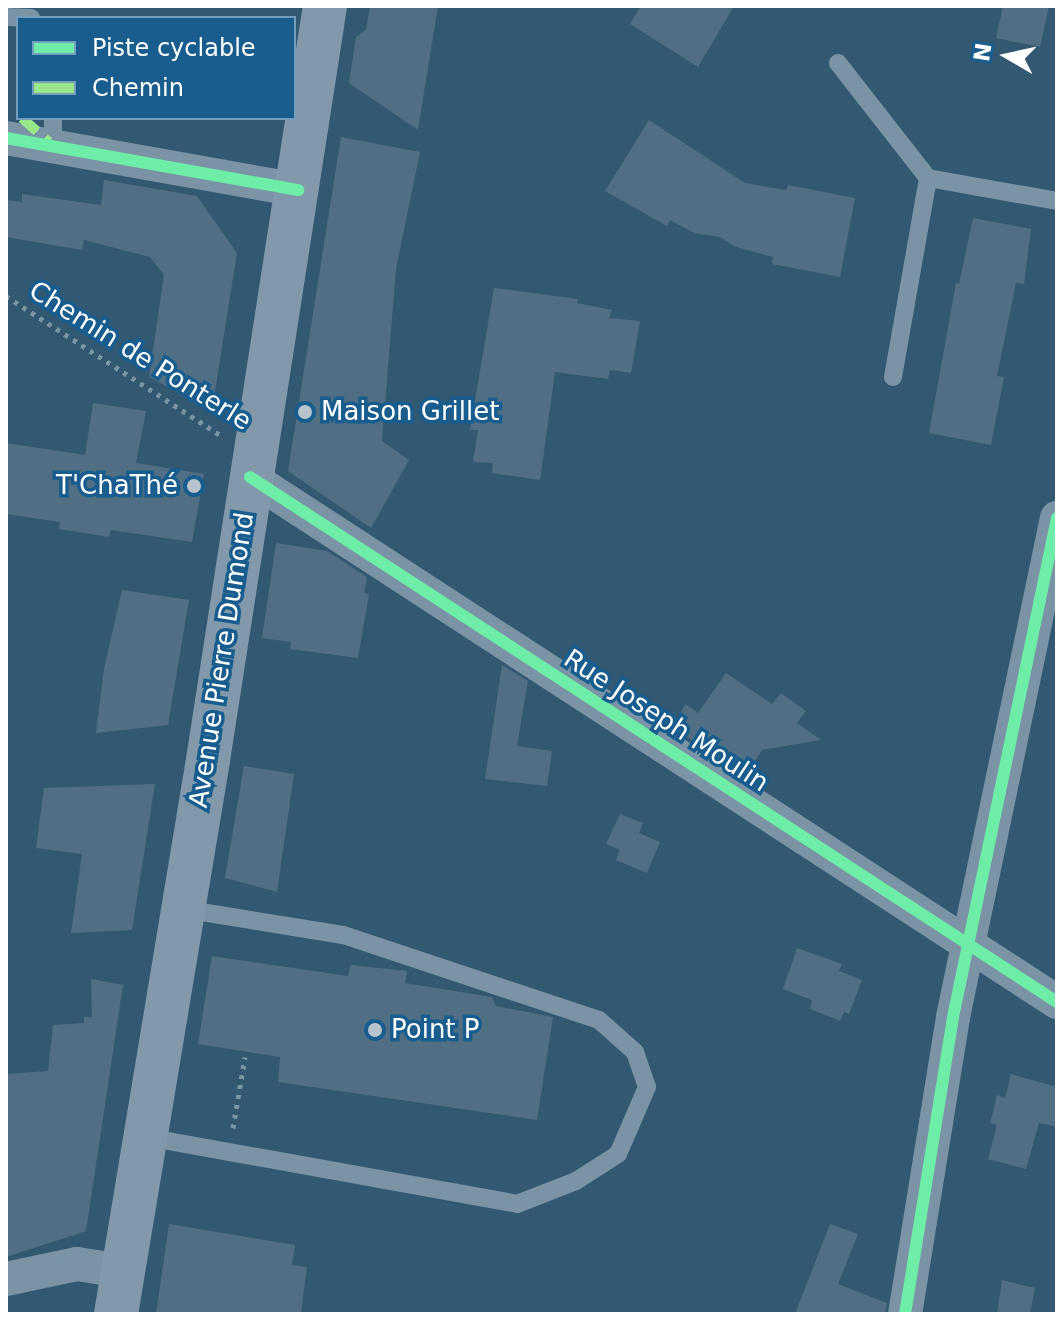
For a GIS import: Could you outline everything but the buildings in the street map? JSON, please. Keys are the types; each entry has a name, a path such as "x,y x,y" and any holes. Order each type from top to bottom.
{"main road":[{"name":"Avenue Pierre Dumond","path":"116,1314 325,6"}],"street":[{"path":"6,138 53,132 298,190"},
{"name":"Rue Joseph Moulin","path":"252,463 1057,1002"},
{"path":"905,1314 953,1017 1057,518"},
{"path":"6,1279 77,1264 123,1271"}],"lane":[{"path":"838,63 928,178 1057,201"},
{"path":"893,377 928,178"},
{"path":"145,1137 517,1204 576,1181 618,1154 647,1087 635,1052 599,1020 343,935 182,909"}],"path":[{"path":"232,1137 245,1057"}],"marked path":[{"path":"24,120 49,142"}],"cycle path":[{"path":"6,138 298,190"},
{"path":"250,477 1057,1002"},
{"path":"905,1314 953,1017 1057,518"}],"place":[{"name":"Maison Grillet","path":"305,412"},
{"name":"T'ChaThé","path":"194,486"},
{"name":"Point P","path":"375,1030"}]}
